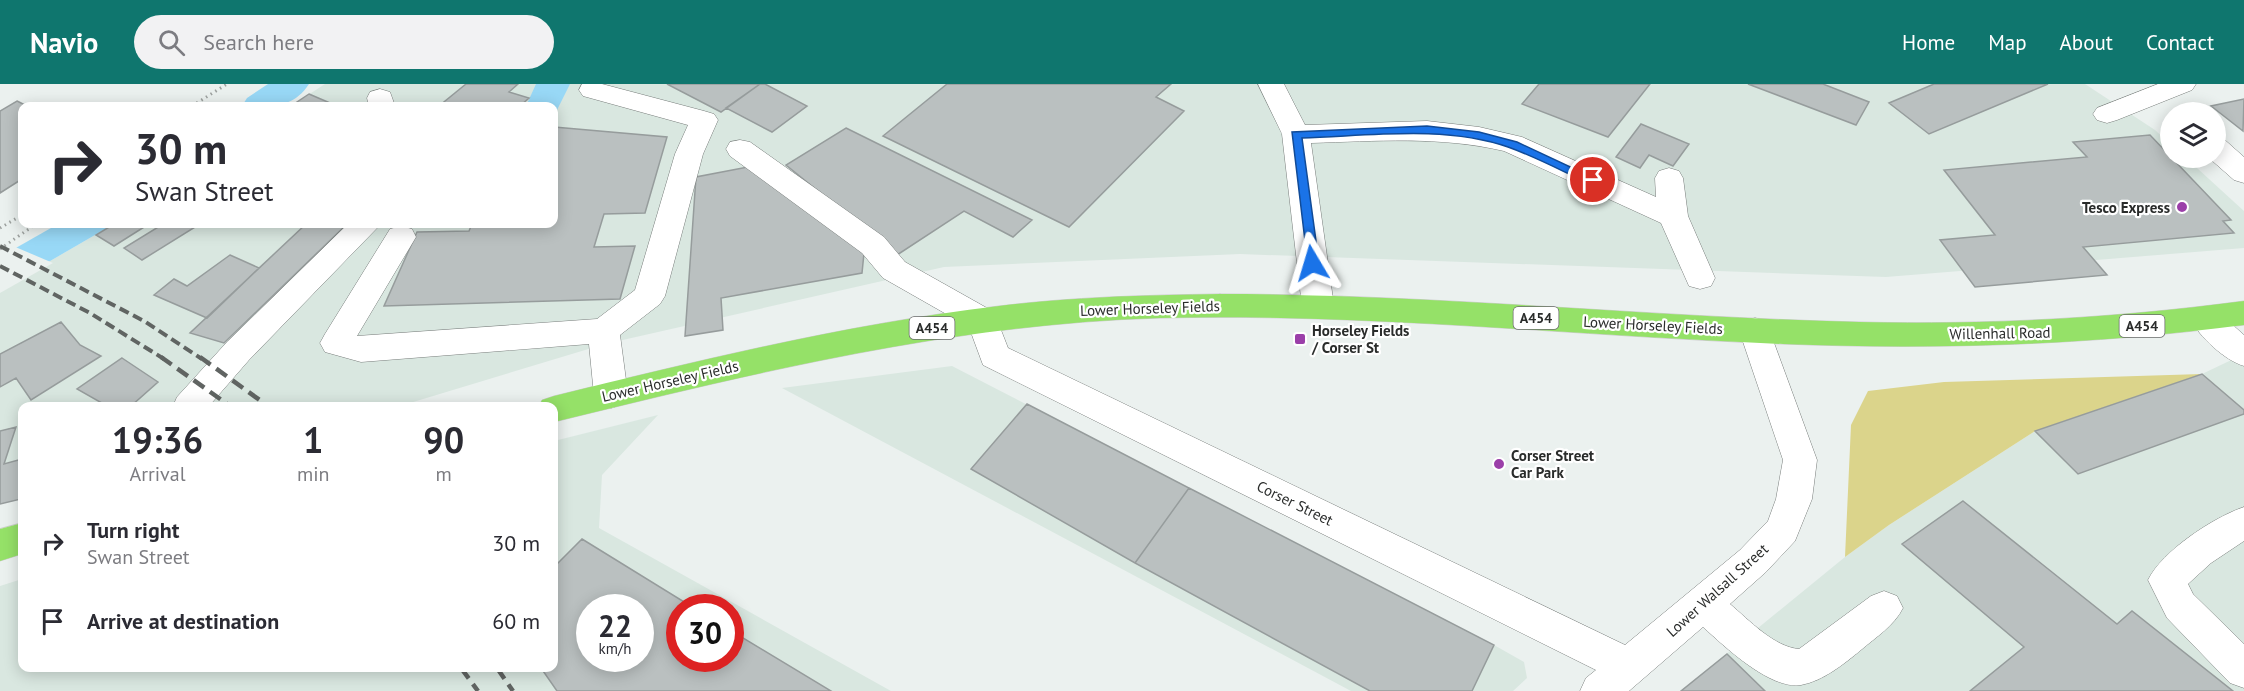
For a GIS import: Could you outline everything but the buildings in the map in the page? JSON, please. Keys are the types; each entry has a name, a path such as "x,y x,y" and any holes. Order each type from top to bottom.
{"highway":[{"name":"Lower Horseley Fields","path":"558,408 789,353 983,320 1064,311 1163,306 1318,306 1755,330"},
{"name":"Willenhall Road","path":"1755,330 2039,333 2206,319 2244,313"},
{"path":"0,545 18,540"}],"street":[{"path":"1271,84 1296,134 1318,306"},
{"path":"2124,84 2160,102"},
{"path":"2107,114 2183,84"},
{"path":"401,237 336,344 361,350 604,331 649,296 689,154 704,120 592,90"},
{"path":"1296,134 1427,130 1479,136 1512,144 1673,216"},
{"path":"740,149 873,245 894,270 983,320"},
{"path":"2226,157 2244,173"},
{"path":"1669,178 1673,216 1700,278"},
{"path":"193,402 238,351 362,228"},
{"path":"2206,319 2244,354"},
{"name":"Corser Street","path":"983,320 994,356 1629,666"},
{"name":"Lower Walsall Street","path":"1600,691 1753,561 1782,530 1794,499 1800,460 1755,330"},
{"path":"604,331 611,395"},
{"path":"2244,522 2198,552 2167,580 2180,606 2244,670"},
{"path":"1703,604 1783,665 1800,667 1827,652 1884,608"}],"path":[{"path":"198,102 227,84"},
{"path":"0,228 18,217"},
{"path":"0,249 31,228"}],"shaded area":[{"path":"325,84 2085,84 2160,135 2160,168 2197,168 2244,211 2244,248 1886,277 1240,254 944,267 605,344 413,402 18,402 18,499 0,504 0,290 107,228 558,228 558,102 297,102"},
{"path":"2244,354 2244,691 1681,691 1845,557 1889,525 2035,431 2202,374"},
{"path":"952,366 1494,645 1524,662 1527,678 1513,691 1351,691 782,388"},
{"path":"2202,374 2035,431 1889,525 1845,557 1851,425 1868,391 1944,382"},
{"path":"658,415 602,475 599,528 717,594 666,594 666,672 744,672 744,609 891,691 0,691 0,586 18,580 18,672 558,672 558,440"}],"water":[{"path":"51,228 107,228 0,290 0,257"}],"pier":[{"path":"13,246 53,263 0,293 0,254"}],"waterway":[{"path":"265,102 292,84"},
{"path":"545,102 553,84"}],"railway":[{"path":"0,246 144,321 202,359"},
{"path":"0,266 90,313 163,358"},
{"path":"200,357 262,402"},
{"path":"163,358 224,402"},
{"path":"464,672 478,691"},
{"path":"500,672 513,691"}],"place":[{"name":"Tesco Express","path":"2182,207"},
{"name":"Horseley Fields / Corser St","path":"1300,339"},
{"name":"Corser Street Car Park","path":"1499,464"}],"route":[{"path":"1312,263 1296,134 1427,130 1479,136 1512,144 1593,180"}]}
